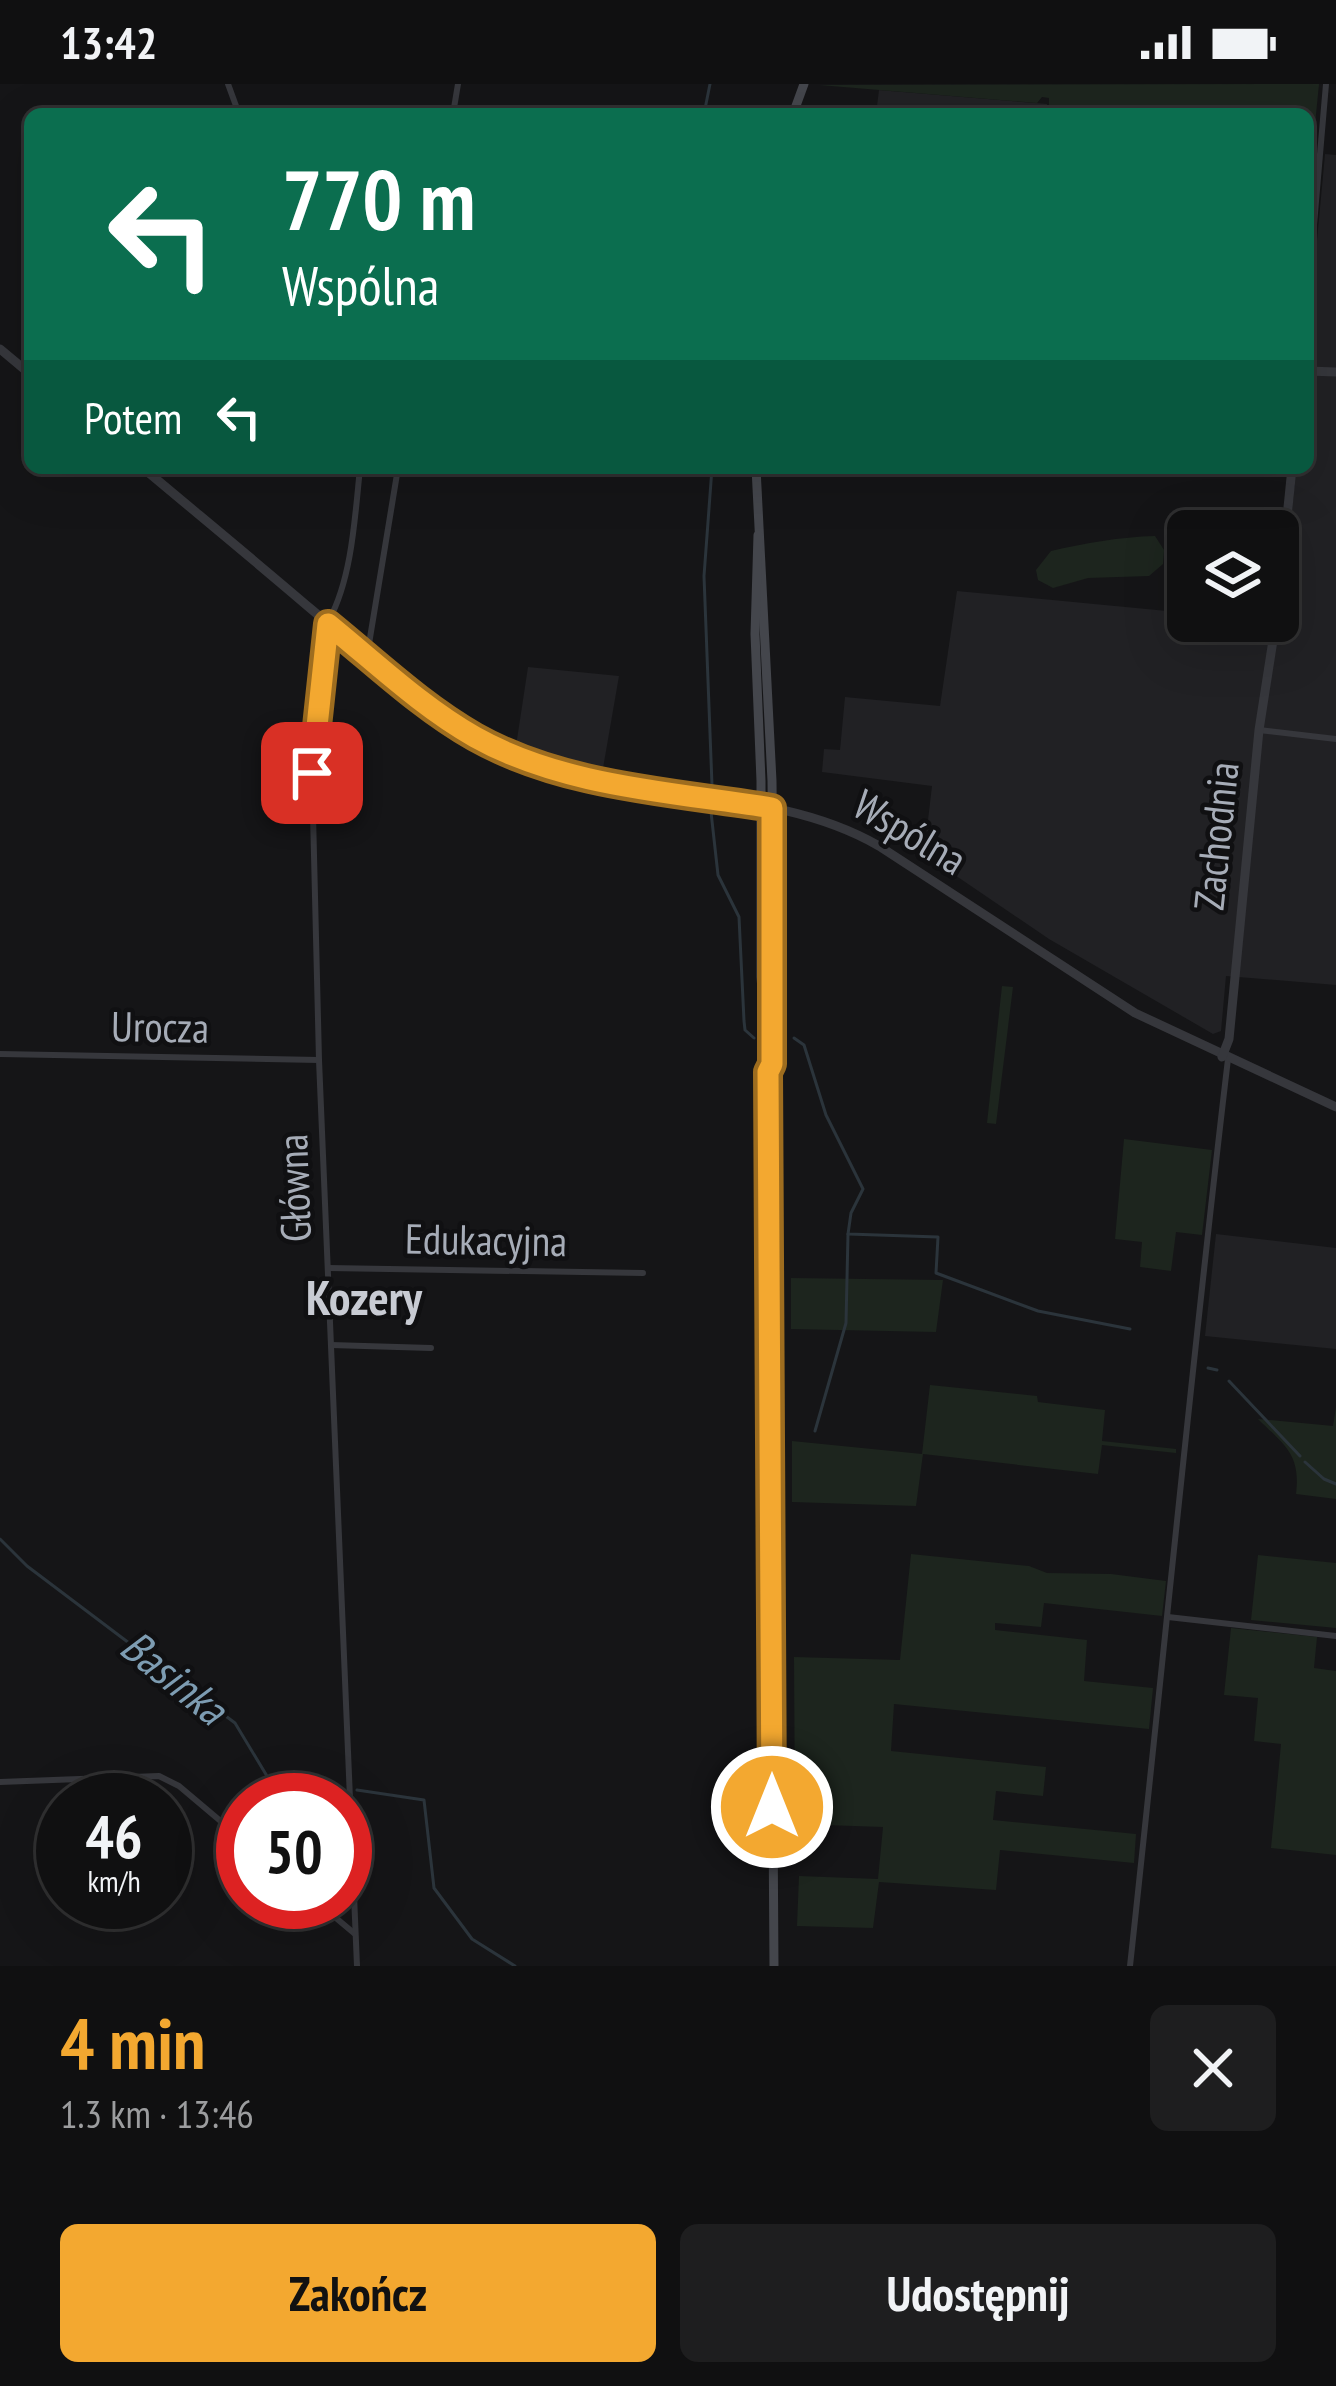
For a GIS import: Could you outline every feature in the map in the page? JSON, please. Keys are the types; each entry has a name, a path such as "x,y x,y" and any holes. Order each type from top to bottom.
{"main road":[{"path":"756,474 772,808 774,978 768,1072"},
{"path":"758,535 755,634 761,977 768,1072 774,1966"}],"street":[{"path":"1314,225 1326,84"},
{"path":"0,349 24,369"},
{"name":"Wspólna","path":"149,474 461,729 535,764 772,808 852,830 1096,990 1225,1058 1336,1107"},
{"name":"Główna","path":"357,1966 319,1060 312,773 328,624 344,568 360,474"},
{"path":"367,656 397,474"},
{"path":"1288,510 1291,474"},
{"name":"Zachodnia","path":"1225,1058 1259,730 1273,642"},
{"path":"1259,730 1336,739"},
{"name":"Urocza","path":"0,1054 319,1060"},
{"path":"1130,1966 1225,1058"},
{"name":"Edukacyjna","path":"328,1268 643,1273"},
{"path":"331,1345 431,1348"},
{"path":"1168,1617 1336,1636"},
{"path":"0,1782 158,1776 216,1818"},
{"path":"349,1929 356,1935"}],"shaded area":[{"path":"1319,84 1314,135 1314,108 1049,108 1049,98 1042,97 1037,103 819,85"},
{"path":"879,90 1047,104 1047,108 877,108"},
{"path":"1325,154 1336,155 1336,985 1226,976 1221,1031 1213,1034 1049,939 924,854 932,786 822,772 824,749 840,750 845,697 940,706 957,591 1167,611 1167,642 1299,642 1299,510 1292,510 1295,474 1314,474 1314,273"},
{"path":"1155,536 1164,550 1163,564 1149,576 1088,578 1053,588 1038,580 1036,570 1051,551"},
{"path":"528,667 619,676 602,774 541,758 516,746"},
{"path":"1002,986 1013,987 996,1124 987,1123"},
{"path":"1124,1139 1212,1150 1202,1235 1176,1232 1171,1271 1140,1267 1142,1242 1115,1239"},
{"path":"1216,1234 1336,1248 1336,1349 1205,1336"},
{"path":"791,1278 943,1280 936,1332 791,1329"},
{"path":"930,1385 1037,1396 1038,1402 1105,1410 1102,1441 1176,1449 1176,1453 1102,1445 1098,1474 923,1454 916,1506 792,1502 792,1441 922,1454"},
{"path":"1336,1407 1336,1499 1296,1494 1293,1460 1258,1419 1333,1426"},
{"path":"911,1554 1029,1566 1047,1573 1166,1581 1162,1616 1044,1603 1041,1627 995,1623 995,1630 1087,1640 1084,1681 1153,1688 1149,1729 894,1704 891,1751 1046,1767 1043,1796 996,1791 993,1820 1136,1834 1134,1863 1000,1850 996,1890 879,1882 873,1928 797,1926 799,1876 878,1879 883,1827 795,1824 794,1657 900,1660"},
{"path":"1258,1555 1336,1563 1336,1628 1251,1620"},
{"path":"1231,1628 1317,1637 1314,1668 1336,1671 1336,1855 1271,1848 1281,1744 1254,1741 1258,1698 1224,1695"}],"waterway":[{"path":"705,108 710,84"},
{"path":"712,474 704,576 712,785"},
{"path":"711,812 718,875 739,917 745,1030 754,1038"},
{"path":"794,1038 804,1045 826,1115 863,1189 851,1213 848,1234 938,1237 936,1273 1038,1311 1130,1329"},
{"path":"815,1431 846,1323 848,1234"},
{"path":"1208,1368 1217,1370"},
{"path":"1229,1381 1300,1456"},
{"path":"1305,1462 1336,1484"},
{"name":"Basinka","path":"0,1539 27,1566 235,1723 265,1773"},
{"name":"Basinka","path":"372,1792 424,1800 434,1888 472,1939 515,1966"}],"district":[{"name":"Kozery","path":"364,1298"}],"route":[{"path":"312,773 328,624 421,701 508,754 564,773 772,808 774,978 768,1072 772,1807"}]}
